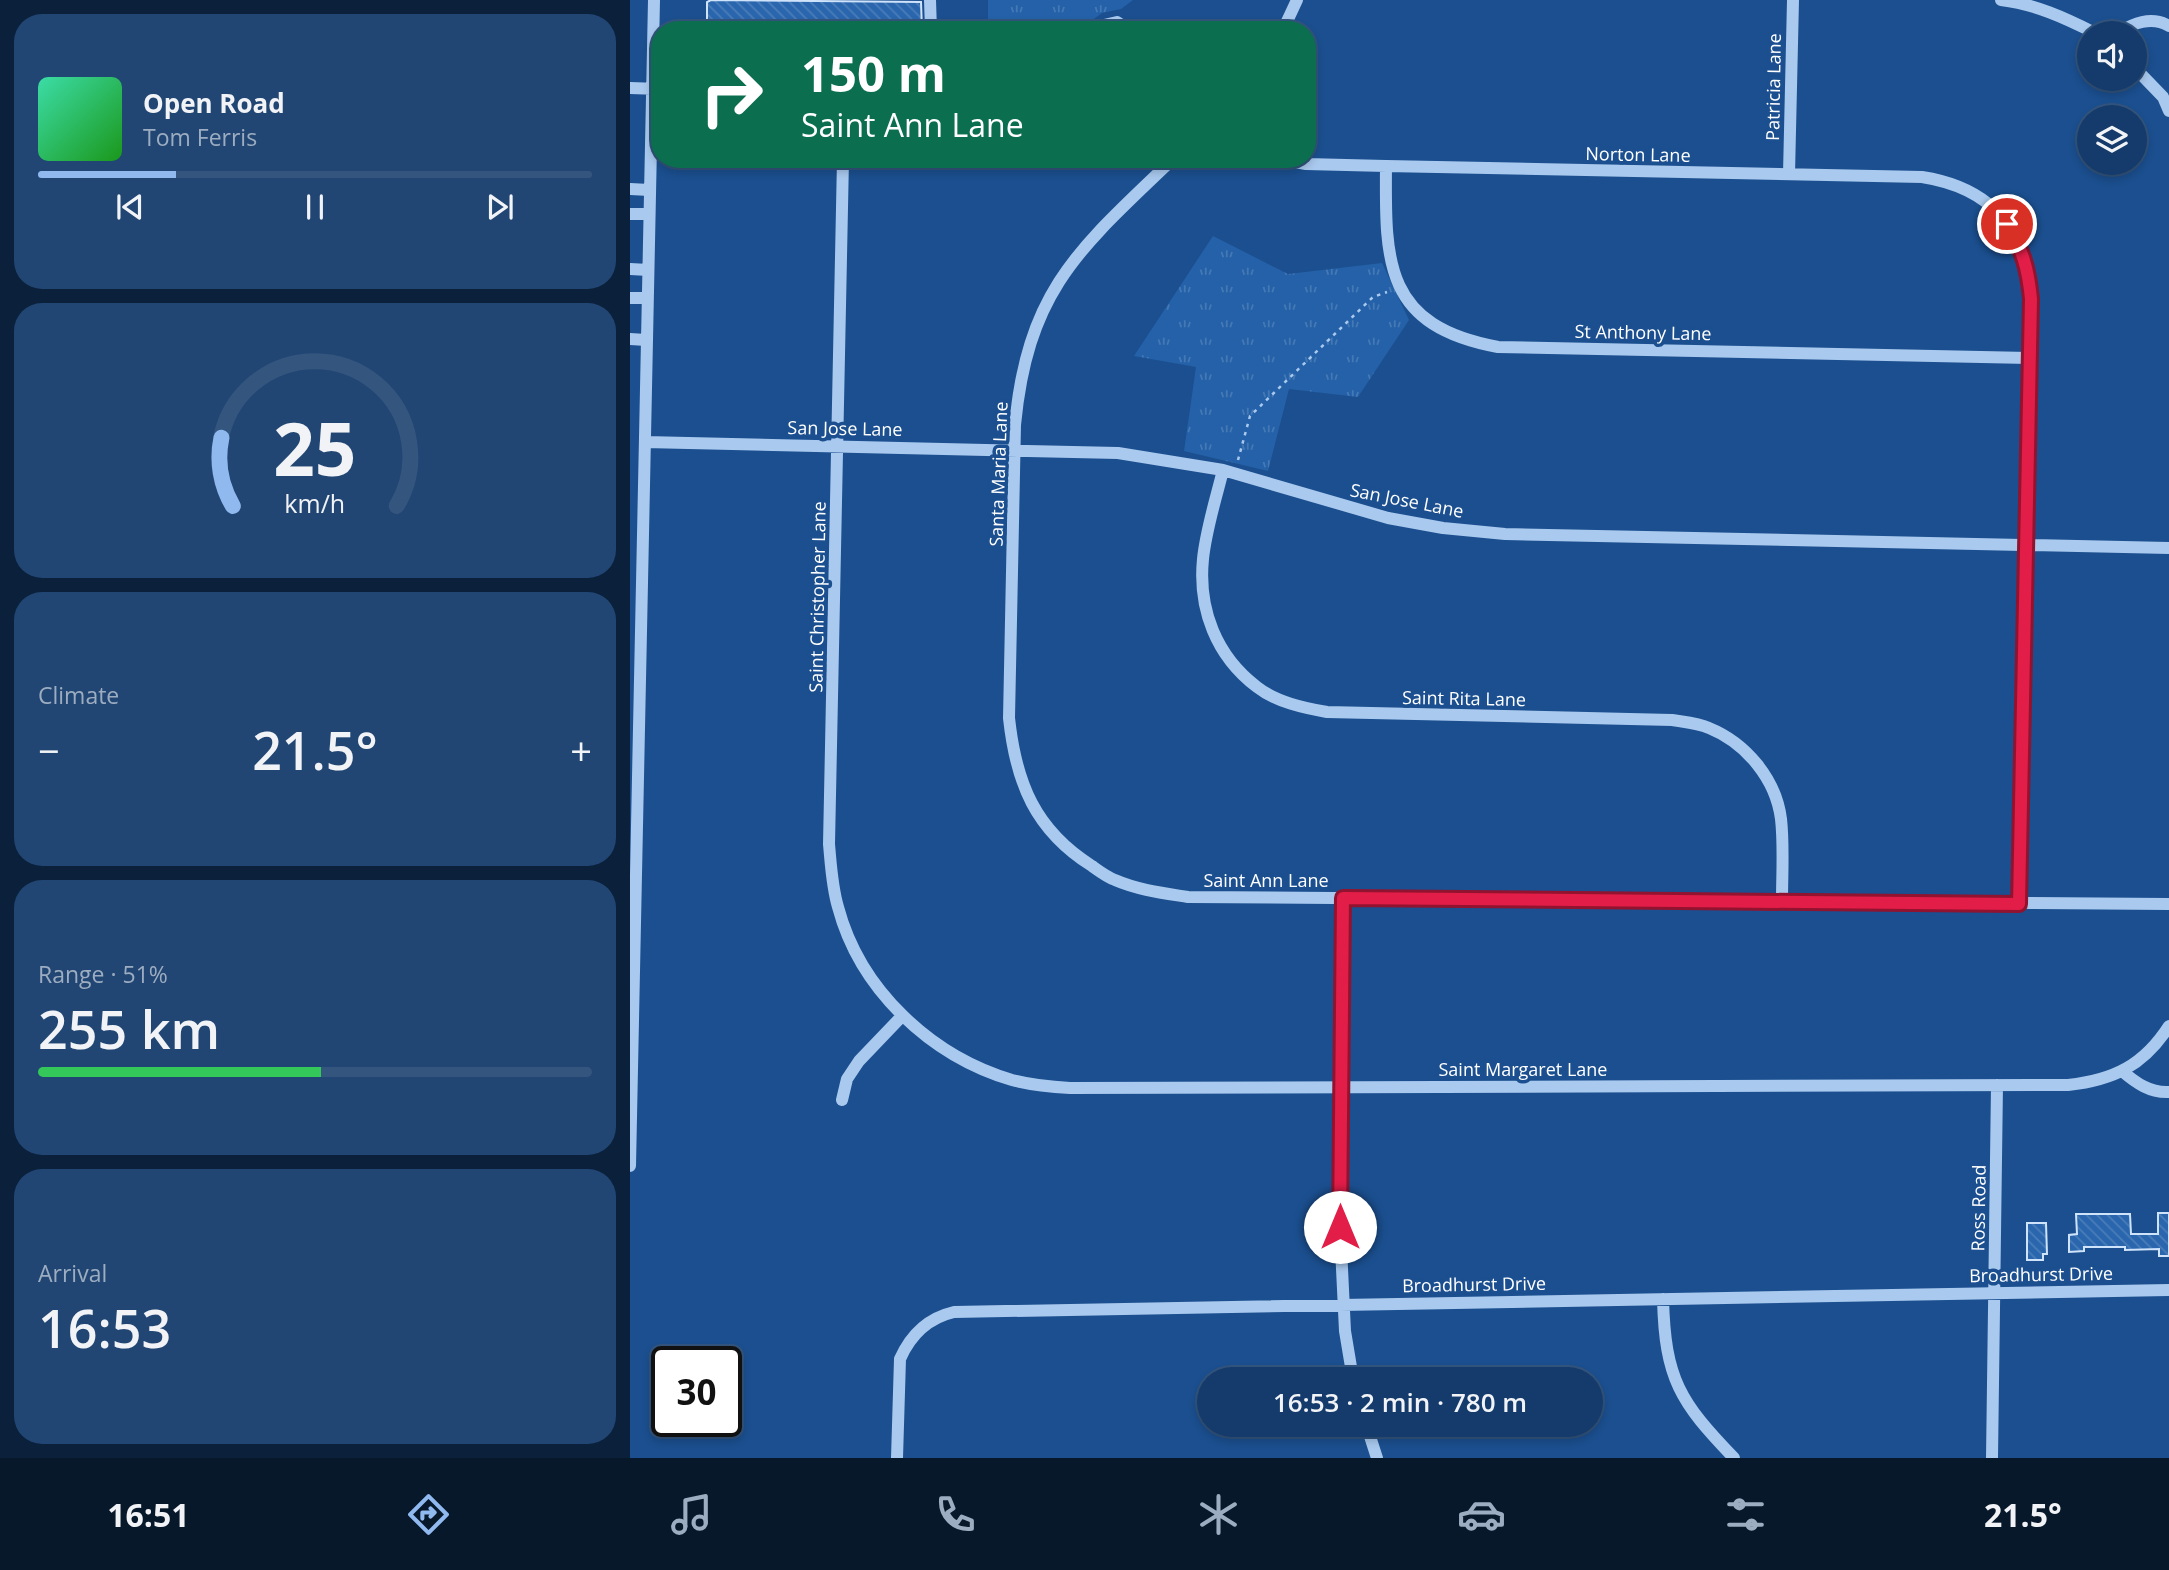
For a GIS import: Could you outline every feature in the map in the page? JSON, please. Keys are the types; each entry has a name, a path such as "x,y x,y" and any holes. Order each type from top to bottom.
{"street":[{"path":"653,0 654,21"},
{"path":"930,0 931,21"},
{"path":"1287,21 1297,0"},
{"name":"Patricia Lane","path":"1789,174 1793,0"},
{"path":"2001,0 2019,2 2077,24"},
{"path":"2147,21 2153,20 2169,26"},
{"path":"2147,81 2162,97 2169,111"},
{"path":"2162,97 2169,84"},
{"path":"630,88 651,89"},
{"path":"630,1166 635,706 645,442 651,161"},
{"name":"Norton Lane","path":"1316,164 1922,177 1959,186 1991,205 2021,247 2029,272 2031,299 2029,358"},
{"name":"St Anthony Lane","path":"1386,166 1385,230 1390,261 1400,287 1417,312 1441,330 1468,341 1498,347 2029,358"},
{"name":"Saint Christopher Lane","path":"843,168 830,831 832,878 838,909 859,958 876,985 902,1016"},
{"name":"Santa Maria Lane","path":"1052,834 1033,807 1021,780 1009,718 1015,449 1019,387 1028,348 1054,287 1076,255 1099,229 1163,168"},
{"path":"630,189 649,190"},
{"path":"630,214 649,214"},
{"path":"630,269 648,270"},
{"path":"630,298 647,298"},
{"path":"630,340 646,340"},
{"path":"2019,904 2029,358"},
{"name":"San Jose Lane","path":"645,442 1118,453 1229,471 1388,518 1443,528 1505,534 2169,548"},
{"name":"Saint Rita Lane","path":"1229,471 1203,558 1204,598 1212,631 1220,647 1230,661 1258,688 1301,708 1327,712 1672,720 1709,728 1744,750 1757,764 1777,799 1782,835 1782,901"},
{"name":"Saint Ann Lane","path":"1052,834 1080,859 1113,879 1148,891 1188,897 2169,904"},
{"path":"1343,898 1342,1304 1351,1367"},
{"path":"842,1100 847,1079 859,1060 902,1016"},
{"name":"Saint Margaret Lane","path":"902,1016 963,1060 1014,1081 1070,1088 2081,1083 2096,1081 2122,1071 2154,1048 2169,1026"},
{"path":"2122,1071 2142,1086 2159,1092 2169,1092"},
{"name":"Ross Road","path":"1992,1458 1997,1085"},
{"name":"Broadhurst Drive","path":"897,1458 900,1359 906,1347 919,1329 941,1315 973,1310 2169,1290"},
{"path":"1663,1299 1666,1350 1673,1377 1702,1424 1734,1458"},
{"path":"1370,1437 1377,1458"}],"path":[{"path":"1229,471 1250,416 1373,297 1400,287"}],"green space":[{"path":"988,0 1133,0 1121,9 1102,13 1091,21 988,21"},
{"path":"1213,236 1288,274 1382,263 1409,320 1358,397 1289,389 1268,471 1184,451 1196,367 1134,356"}],"building":[{"path":"707,2 921,2 922,21 707,21"},
{"path":"2158,1213 2169,1213 2169,1256 2159,1256 2159,1249 2125,1250 2125,1247 2084,1247 2084,1251 2069,1252 2069,1235 2077,1234 2076,1214 2130,1214 2131,1234 2158,1234"},
{"path":"2027,1223 2046,1223 2047,1254 2043,1254 2043,1260 2027,1260"}],"route":[{"path":"1340,1227 1343,898 2019,904 2031,299 2029,272 2021,247 2007,224"}]}
